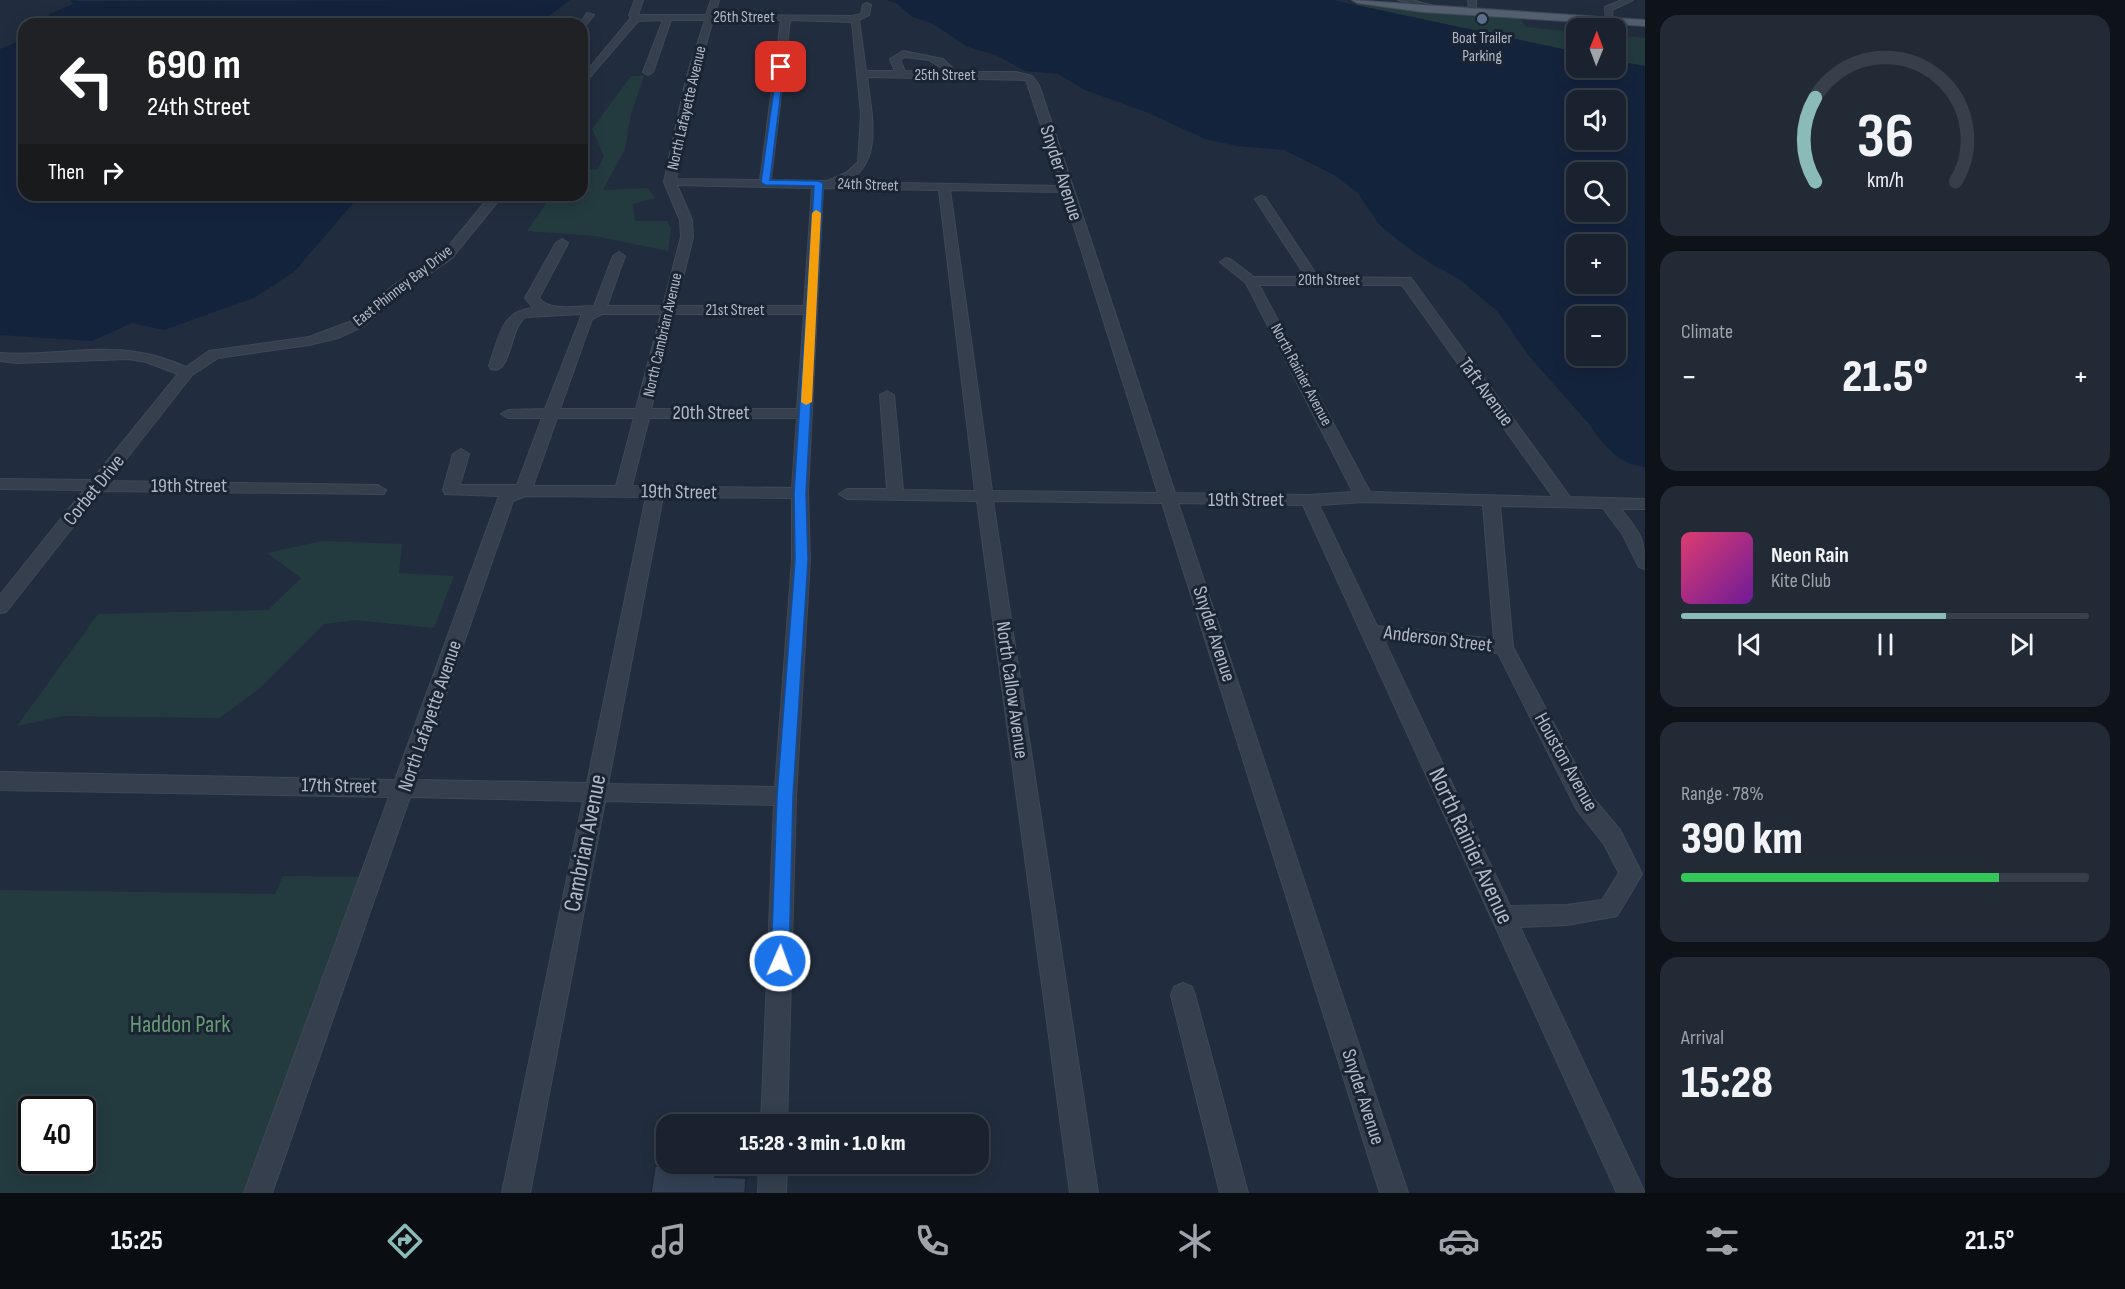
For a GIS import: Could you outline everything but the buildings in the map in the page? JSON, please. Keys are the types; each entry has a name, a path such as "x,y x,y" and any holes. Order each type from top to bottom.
{"main road":[{"path":"1362,0 1444,10 1473,6 1582,18"},
{"path":"1626,22 1645,23"}],"street":[{"path":"588,74 630,22 636,18 633,15 639,0"},
{"name":"North Lafayette Avenue","path":"670,182 691,79 715,0"},
{"path":"1402,0 1444,10"},
{"path":"1607,0 1625,1"},
{"path":"1609,18 1608,9 1625,1"},
{"path":"774,1114 785,796 801,560 800,493 818,183 836,181 853,173 862,162 866,136 855,21 852,20 865,15 867,5"},
{"name":"26th Street","path":"636,18 786,17 817,13 852,20"},
{"path":"648,72 668,17"},
{"path":"765,182 786,17"},
{"path":"900,74 900,66 895,59 903,54 944,62 952,68 954,75"},
{"name":"25th Street","path":"861,74 1016,75 1029,78"},
{"name":"Snyder Avenue","path":"1029,78 1034,86 1066,189 1170,499 1394,1193"},
{"name":"24th Street","path":"670,182 1066,189"},
{"name":"North Cambrian Avenue","path":"623,490 687,237 686,220 670,182"},
{"name":"North Callow Avenue","path":"944,187 984,495 1084,1193"},
{"path":"1261,199 1314,279"},
{"name":"East Phinney Bay Drive","path":"187,372 214,354 309,341 333,335 357,324 399,288 447,256 492,201"},
{"path":"553,310 538,306 532,298 562,243"},
{"name":"North Lafayette Avenue","path":"258,1193 405,788 506,498 523,491 586,317 599,310 619,256"},
{"name":"North Rainier Avenue","path":"1226,262 1251,281 1365,497"},
{"name":"20th Street","path":"1251,281 1314,279 1406,281"},
{"name":"Taft Avenue","path":"1406,281 1566,503"},
{"name":"21st Street","path":"496,366 513,319 523,313 553,310 809,310"},
{"path":"0,357 54,359 131,355 158,361 187,372"},
{"name":"Corbet Drive","path":"0,607 187,372"},
{"path":"887,395 895,494"},
{"name":"20th Street","path":"508,414 806,413"},
{"name":"19th Street","path":"461,453 451,490 623,490 655,494 800,493"},
{"name":"19th Street","path":"0,484 97,487 256,486 378,490"},
{"name":"Cambrian Avenue","path":"516,1193 655,494"},
{"name":"19th Street","path":"847,494 1310,500 1365,497 1491,502 1645,504"},
{"name":"North Rainier Avenue","path":"1310,500 1631,1193"},
{"name":"Houston Avenue","path":"1491,502 1504,647 1586,804 1612,837 1631,874 1609,909 1567,915 1505,917"},
{"path":"1608,504 1631,533 1645,563"},
{"name":"Anderson Street","path":"1372,632 1504,647"},
{"name":"17th Street","path":"0,781 785,796"},
{"path":"1183,995 1234,1193"},
{"path":"772,1193 773,1174"}],"green space":[{"path":"1363,1 1517,15 1526,27 1566,31 1566,50 1355,5"},
{"path":"1626,36 1645,38 1645,66 1626,63"},
{"path":"631,76 644,76 631,114 625,149 603,190 648,188 655,198 633,204 635,221 667,221 671,229 668,251 595,236 527,231 548,201 588,201 588,170 598,169 604,156 592,129"},
{"path":"322,541 402,544 399,573 454,576 434,628 354,620 324,624 259,689 219,718 63,716 17,726 98,614 268,610 301,578 267,553"},
{"name":"Haddon Park","path":"283,876 372,877 258,1193 0,1193 0,890 275,894"}],"water":[{"path":"71,0 570,0 547,18 47,18 51,13 73,4"},
{"path":"886,0 1333,0 1566,50 1566,78 1626,78 1626,63 1645,66 1645,467 1630,464 1616,456 1603,443 1529,356 1498,312 1459,279 1428,262 1390,234 1378,223 1358,193 1334,175 1284,150 1237,146 1205,139 1146,112 1085,90 1058,74 1025,71 996,55 968,47 933,24 911,16 896,3"},
{"path":"18,42 18,201 355,201 294,272 254,298 164,330 132,323 92,341 0,335 0,49"}],"slow traffic":[{"path":"806,402 809,310 816,213"}],"place":[{"name":"Boat Trailer Parking","path":"1482,19"}],"route":[{"path":"780,961 785,796 801,560 800,493 818,183 765,182 781,67"}]}
